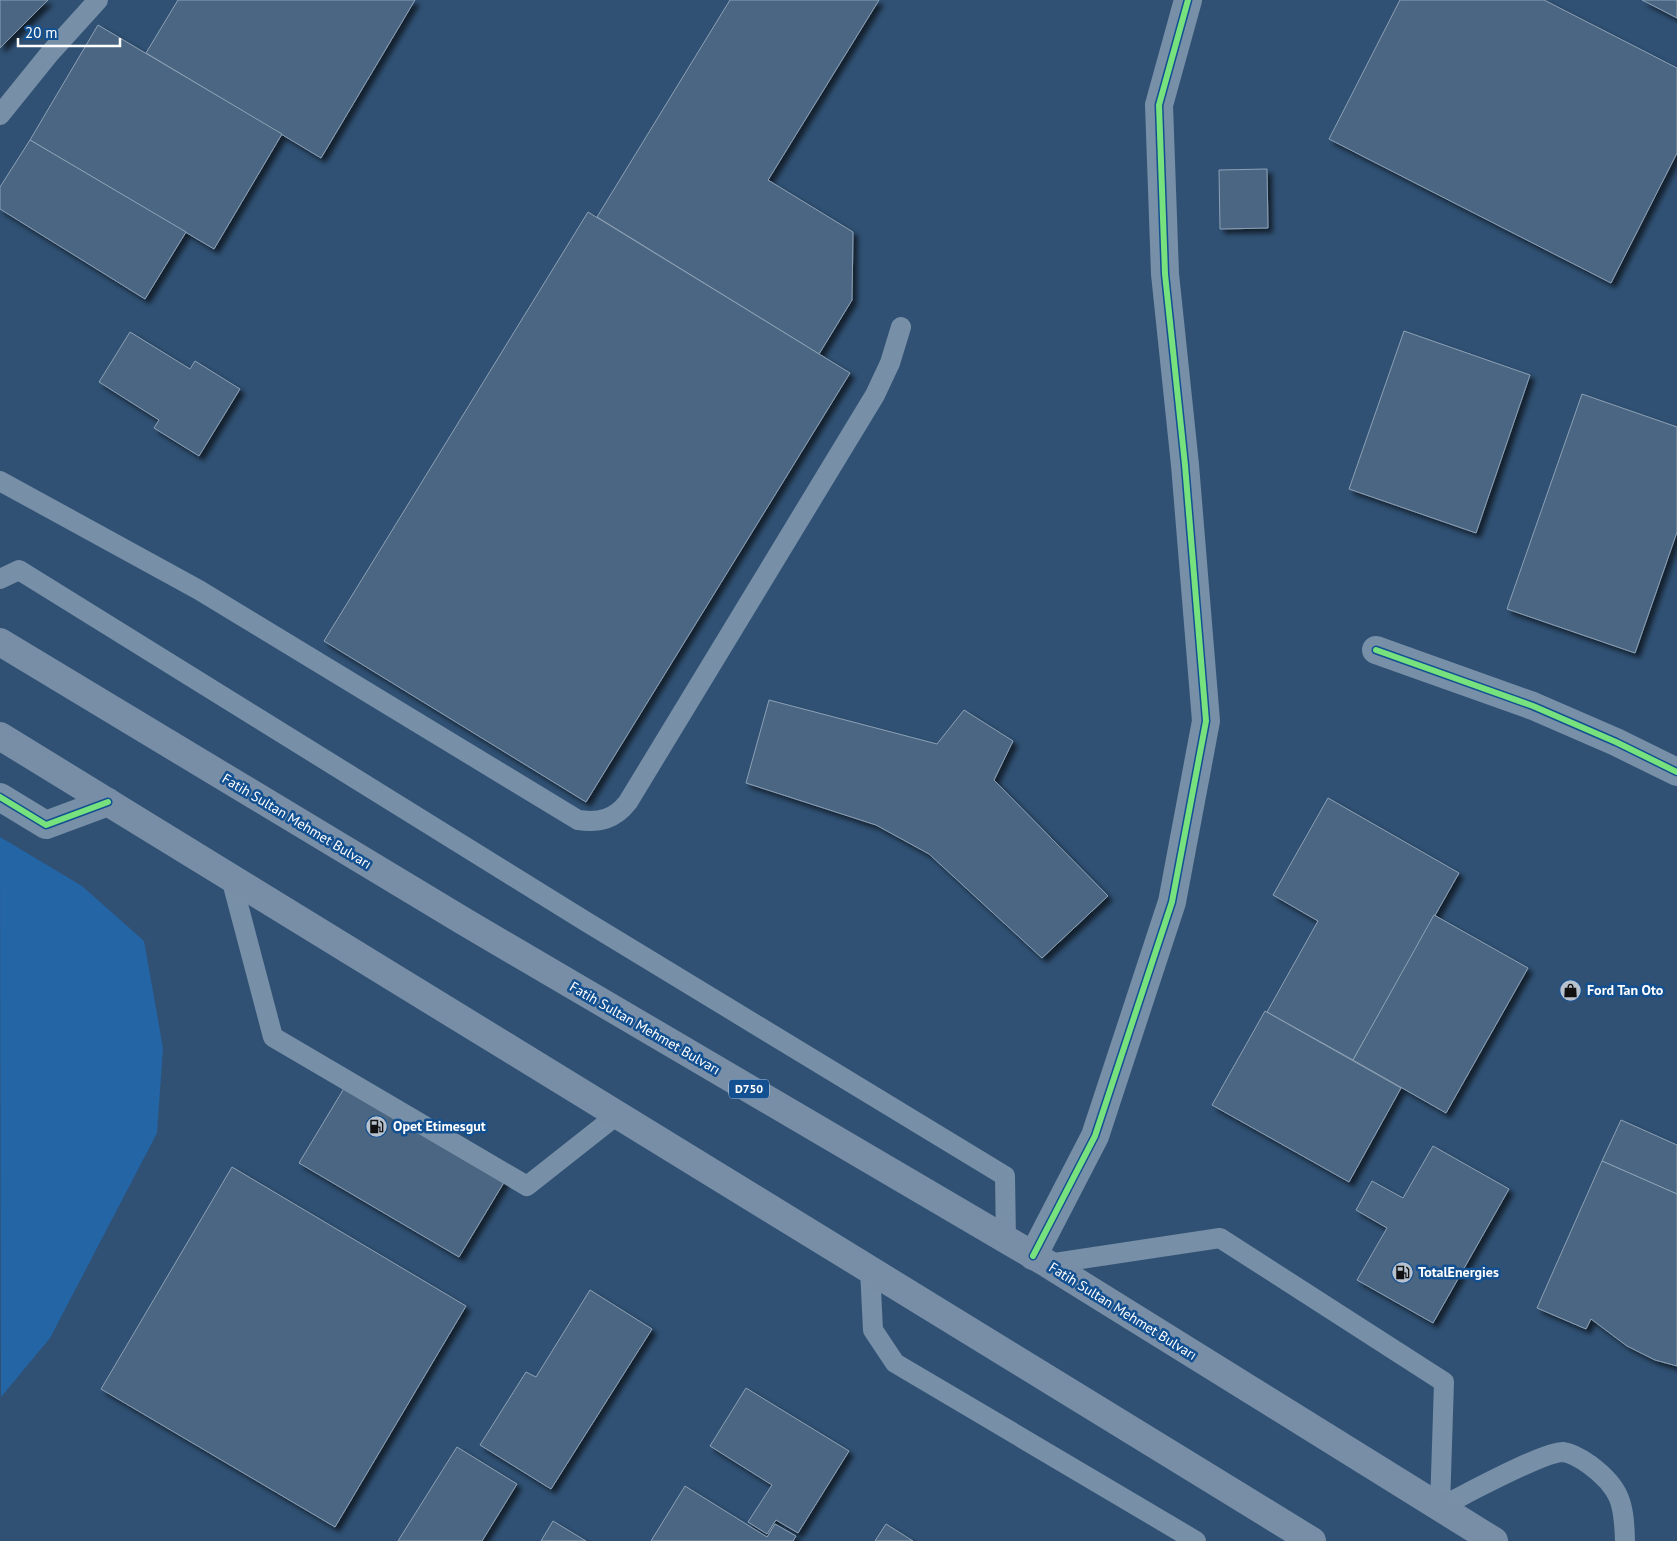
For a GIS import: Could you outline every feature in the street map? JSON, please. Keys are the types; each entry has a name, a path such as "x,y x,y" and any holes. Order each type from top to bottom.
{"highway":[{"name":"Fatih Sultan Mehmet Bulvarı","path":"0,642 465,922 1040,1260 1494,1541"},
{"path":"0,736 1312,1541"}],"street":[{"path":"1040,1260 1095,1136 1169,911 1206,721 1185,465 1165,274 1159,105 1188,0"},
{"path":"1376,650 1533,706 1616,742 1677,772"},
{"path":"0,797 46,826 108,802"}],"lane":[{"path":"0,115 50,53 98,0"},
{"path":"0,481 199,590 578,820 592,822 613,817 628,802 865,412 890,363 901,327"},
{"path":"0,579 19,570 585,921 1005,1176 1006,1240"},
{"path":"231,878 273,1037 526,1186 617,1115"},
{"path":"1040,1260 1220,1238 1444,1382 1440,1507 1542,1458 1563,1452 1581,1458 1608,1479 1620,1500 1624,1518 1625,1541"},
{"path":"870,1269 873,1330 895,1363 1196,1541"}],"shaded area":[{"path":"0,837 82,886 144,941 163,1048 157,1133 50,1338 1,1397"}],"building":[{"path":"0,0 48,0 0,48"},
{"path":"178,0 415,0 321,158 146,53"},
{"path":"730,0 879,0 768,180 853,232 852,300 819,354 597,217"},
{"path":"1400,0 1544,0 1677,68 1677,153 1611,283 1329,139"},
{"path":"1642,0 1677,0 1677,18"},
{"path":"98,25 282,134 214,249 30,140"},
{"path":"30,140 186,232 145,299 0,209 0,187"},
{"path":"1267,169 1268,228 1220,229 1219,170"},
{"path":"588,212 850,373 586,802 324,641"},
{"path":"1404,331 1530,375 1476,533 1349,489"},
{"path":"130,332 190,369 195,361 240,389 199,456 154,428 159,420 99,382"},
{"path":"1582,394 1677,427 1677,532 1635,653 1507,609"},
{"path":"769,700 937,744 964,710 1013,741 994,780 1108,896 1042,958 929,854 876,825 746,783"},
{"path":"1328,798 1459,873 1353,1060 1267,1012 1318,921 1273,895"},
{"path":"1434,915 1528,968 1446,1113 1353,1060"},
{"path":"1265,1011 1401,1088 1349,1182 1212,1105"},
{"path":"346,1085 506,1179 459,1257 299,1163"},
{"path":"1621,1120 1677,1145 1677,1194 1602,1161"},
{"path":"1433,1146 1509,1189 1433,1323 1357,1280 1387,1228 1356,1210 1372,1181 1403,1198"},
{"path":"1602,1161 1677,1194 1677,1366 1655,1360 1627,1346 1591,1319 1586,1329 1537,1308"},
{"path":"232,1167 466,1306 335,1527 101,1389"},
{"path":"590,1290 652,1329 551,1489 480,1445 526,1372 536,1377"},
{"path":"746,1388 849,1451 798,1533 776,1520 767,1534 748,1522 772,1485 710,1446"},
{"path":"457,1447 517,1484 482,1541 398,1541"},
{"path":"685,1486 767,1537 775,1524 796,1536 793,1541 651,1541"},
{"path":"553,1521 586,1541 541,1541"},
{"path":"886,1524 913,1541 875,1541"}],"cycle path":[{"path":"1033,1256 1095,1136 1172,902 1206,721 1185,465 1165,274 1159,105 1188,0"},
{"path":"1376,650 1533,706 1616,742 1677,772"},
{"path":"0,797 46,825 108,802"}],"place":[{"name":"Ford Tan Oto","path":"1571,990"},
{"name":"Opet Etimesgut","path":"377,1126"},
{"name":"TotalEnergies","path":"1402,1272"}]}
